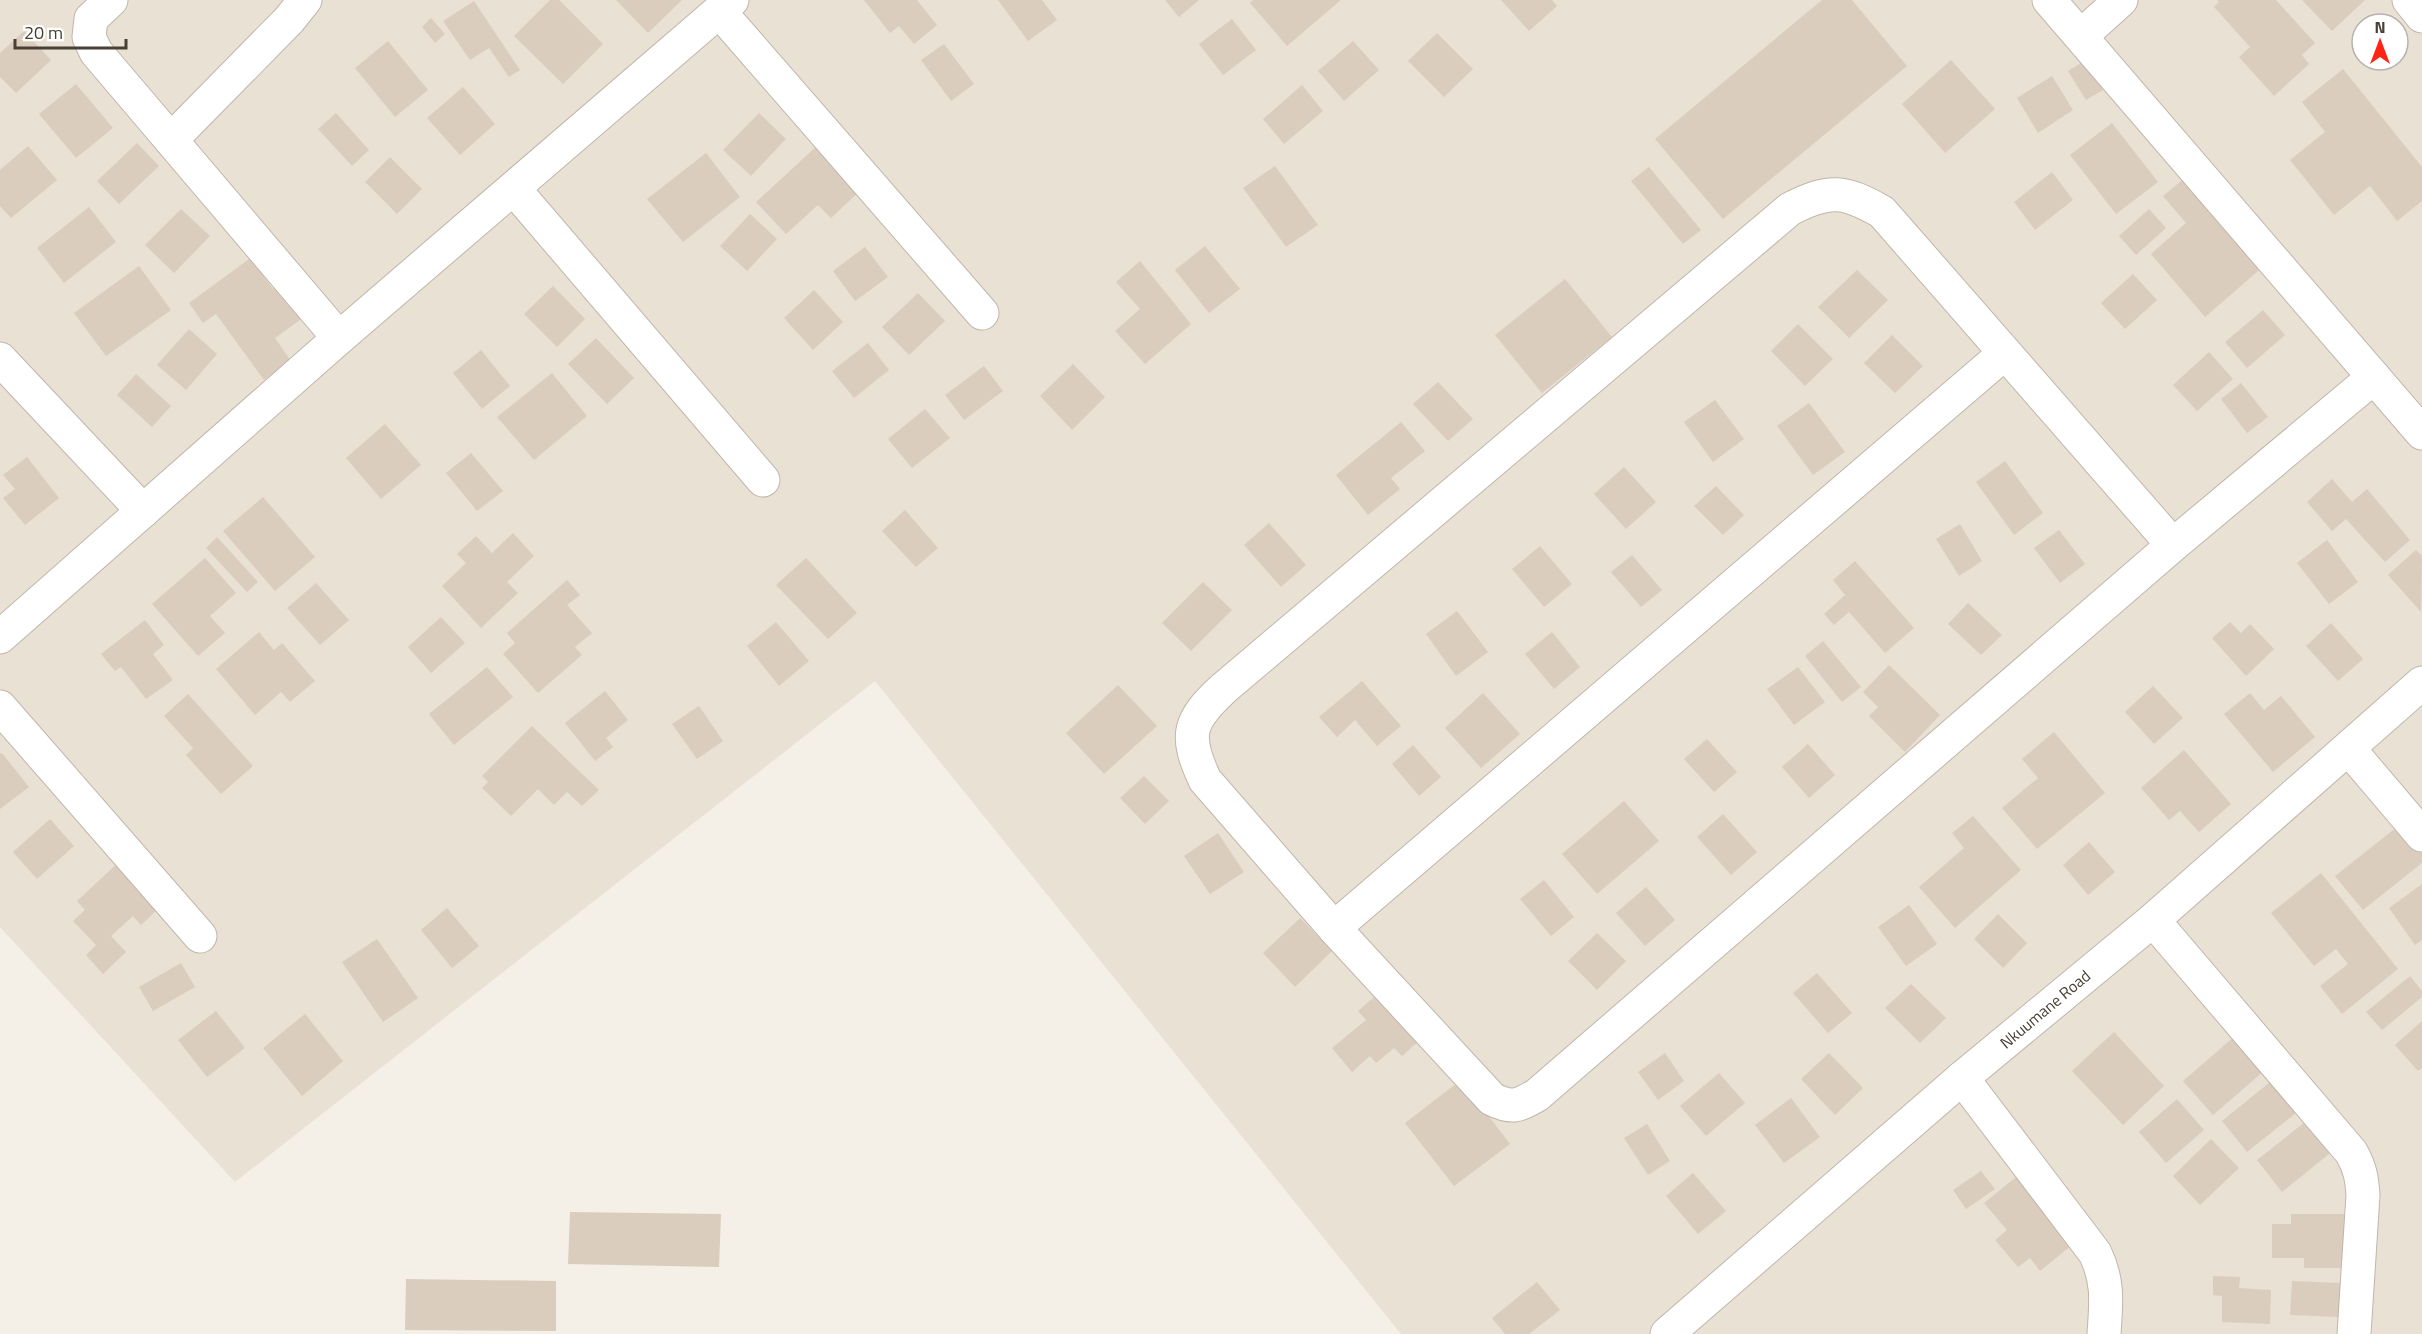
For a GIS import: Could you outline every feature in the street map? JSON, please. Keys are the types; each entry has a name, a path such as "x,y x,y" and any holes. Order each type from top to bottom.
{"street":[{"path":"111,0 91,19 89,37 96,52 339,338"},
{"path":"171,140 289,20 305,0"},
{"path":"2049,0 2422,433"},
{"path":"2081,36 2121,0"},
{"path":"2409,0 2422,16"},
{"path":"0,637 339,338 726,5 982,313"},
{"path":"514,189 763,480"},
{"path":"2173,545 1882,212 1859,198 1833,193 1810,199 1790,209 1224,688 1201,709 1191,734 1196,760 1205,780 1334,928 1492,1099 1506,1107 1522,1104 1555,1080 2173,545 2374,377"},
{"path":"1334,928 2005,353"},
{"path":"0,359 143,511"},
{"name":"Nkuumane Road","path":"1667,1334 1962,1078 2153,920 2422,683"},
{"path":"0,707 200,936"},
{"path":"2349,749 2422,835"},
{"path":"2153,920 2351,1152 2358,1164 2363,1195 2354,1334"},
{"path":"1962,1078 2095,1253 2103,1270 2106,1291 2104,1334"}],"shaded area":[{"path":"0,0 2422,0 2422,1334 1401,1334 875,681 235,1182 0,927"}],"building":[{"path":"550,0 559,0 603,44 563,84 514,36"},
{"path":"616,0 682,0 648,33"},
{"path":"864,0 917,0 937,25 914,44 899,26 890,33"},
{"path":"998,0 1042,0 1057,20 1028,41"},
{"path":"1165,0 1199,0 1179,17"},
{"path":"1253,0 1341,0 1287,46 1250,3"},
{"path":"1501,0 1552,0 1557,6 1529,31"},
{"path":"1822,0 1852,0 1907,66 1723,219 1655,139"},
{"path":"2217,0 2276,0 2315,43 2302,55 2309,64 2274,96 2239,57 2250,47 2214,7 2219,2"},
{"path":"2302,0 2365,0 2350,12 2332,31"},
{"path":"474,1 520,70 509,77 489,48 470,60 443,21"},
{"path":"431,18 445,34 435,43 422,27"},
{"path":"1232,19 1256,50 1223,75 1199,44"},
{"path":"24,31 51,60 16,93 0,77 0,53"},
{"path":"1437,33 1473,69 1444,97 1408,61"},
{"path":"388,41 428,90 395,117 355,68"},
{"path":"1353,41 1379,70 1344,101 1318,71"},
{"path":"944,44 974,84 951,101 921,60"},
{"path":"1951,60 1995,109 1945,153 1902,104"},
{"path":"2086,60 2103,90 2086,100 2068,71"},
{"path":"2343,69 2422,167 2422,201 2397,221 2370,186 2334,215 2290,160 2325,132 2302,102"},
{"path":"2052,76 2073,110 2038,133 2017,98"},
{"path":"76,84 113,128 76,158 39,114"},
{"path":"1302,85 1323,111 1284,144 1263,119"},
{"path":"463,87 495,124 460,155 427,118"},
{"path":"336,113 369,150 352,166 318,129"},
{"path":"759,113 786,139 751,176 723,150"},
{"path":"2112,123 2158,182 2116,214 2070,155"},
{"path":"137,143 159,166 119,204 97,181"},
{"path":"819,144 862,189 831,218 818,205 786,234 756,202"},
{"path":"28,146 57,180 11,218 0,206 0,170"},
{"path":"706,153 740,197 683,242 647,199"},
{"path":"390,157 422,189 397,214 365,182"},
{"path":"1275,166 1318,225 1286,247 1243,188"},
{"path":"1649,167 1701,230 1683,244 1631,181"},
{"path":"2052,172 2073,200 2035,230 2014,202"},
{"path":"2186,177 2264,266 2205,317 2151,254 2186,223 2163,196"},
{"path":"89,207 116,242 64,283 37,248"},
{"path":"181,209 210,236 174,273 145,245"},
{"path":"2149,209 2166,228 2136,255 2119,236"},
{"path":"750,214 777,239 747,271 720,246"},
{"path":"1205,246 1240,289 1209,313 1175,270"},
{"path":"865,247 888,277 855,301 833,271"},
{"path":"263,249 277,268 264,277 273,289 288,279 311,312 275,338 291,361 264,380 216,314 203,323 189,303"},
{"path":"1140,261 1191,324 1145,364 1115,331 1140,309 1116,282"},
{"path":"139,266 171,310 106,356 74,313"},
{"path":"1857,270 1888,300 1849,338 1818,307"},
{"path":"2133,274 2157,300 2125,329 2101,303"},
{"path":"1565,279 1612,337 1542,393 1495,335"},
{"path":"553,286 585,319 557,347 524,314"},
{"path":"814,290 843,322 813,350 784,318"},
{"path":"918,293 945,321 909,355 882,327"},
{"path":"2263,310 2285,335 2247,368 2225,342"},
{"path":"1798,324 1833,359 1805,386 1771,351"},
{"path":"189,329 217,354 186,390 157,365"},
{"path":"1892,335 1923,366 1895,393 1864,363"},
{"path":"596,338 634,378 607,404 568,364"},
{"path":"868,343 889,370 854,398 832,371"},
{"path":"481,350 510,386 482,409 453,373"},
{"path":"2209,352 2233,379 2197,411 2173,385"},
{"path":"1073,364 1105,397 1072,430 1040,396"},
{"path":"984,366 1003,391 964,420 945,395"},
{"path":"552,373 587,416 534,460 497,417"},
{"path":"136,374 171,406 152,427 117,395"},
{"path":"1438,382 1473,419 1448,441 1413,404"},
{"path":"2241,383 2268,417 2247,433 2221,399"},
{"path":"1715,400 1744,439 1713,462 1684,422"},
{"path":"1809,403 1845,452 1813,475 1777,426"},
{"path":"925,409 950,438 912,468 888,439"},
{"path":"1401,422 1425,451 1391,478 1400,489 1368,515 1336,475"},
{"path":"385,424 421,465 381,499 346,458"},
{"path":"471,453 503,491 477,511 446,473"},
{"path":"27,457 59,498 25,525 3,498 15,489 3,475"},
{"path":"2005,461 2043,513 2014,535 1976,482"},
{"path":"1624,467 1656,502 1626,529 1594,494"},
{"path":"2332,479 2352,502 2367,489 2410,540 2385,562 2346,519 2332,531 2307,502"},
{"path":"1716,486 1744,515 1723,535 1694,506"},
{"path":"263,497 315,557 275,591 223,531"},
{"path":"905,510 938,548 916,567 882,531"},
{"path":"1269,523 1306,565 1281,587 1244,545"},
{"path":"1960,524 1982,561 1959,576 1936,539"},
{"path":"2059,530 2085,564 2060,583 2034,548"},
{"path":"513,533 534,556 507,582 518,593 481,628 442,586 466,563 457,554 476,536 492,553"},
{"path":"217,537 258,582 247,592 206,548"},
{"path":"2327,540 2358,582 2329,604 2297,563"},
{"path":"1540,546 1572,584 1544,607 1512,569"},
{"path":"2416,550 2422,556 2421,612 2388,575"},
{"path":"1632,555 1662,590 1641,607 1611,572"},
{"path":"205,558 236,593 210,616 225,633 198,656 152,604"},
{"path":"806,558 857,613 828,639 776,585"},
{"path":"1855,561 1914,628 1885,653 1849,612 1834,625 1824,614 1845,595 1833,580"},
{"path":"567,580 580,595 567,605 592,633 575,647 582,655 538,693 503,654 515,643 507,633"},
{"path":"1203,582 1232,610 1191,651 1162,623"},
{"path":"316,583 349,620 320,645 287,608"},
{"path":"1968,603 2002,635 1981,655 1948,624"},
{"path":"1457,611 1488,652 1456,676 1426,634"},
{"path":"441,617 465,643 431,673 408,647"},
{"path":"145,620 164,645 153,654 173,680 146,699 121,667 115,671 101,654"},
{"path":"776,622 809,661 779,686 747,646"},
{"path":"2230,622 2241,633 2250,624 2274,649 2246,676 2212,638"},
{"path":"2331,623 2363,659 2338,681 2306,646"},
{"path":"259,632 274,650 282,643 315,681 290,702 281,692 255,715 216,669"},
{"path":"1552,632 1580,667 1554,689 1525,654"},
{"path":"1823,641 1861,687 1842,702 1805,656"},
{"path":"1889,665 1940,715 1905,752 1869,716 1878,707 1863,692"},
{"path":"487,667 513,697 454,745 429,714"},
{"path":"1798,667 1825,702 1794,725 1767,689"},
{"path":"1362,681 1401,726 1377,746 1355,720 1337,737 1319,717"},
{"path":"1118,685 1157,726 1104,774 1066,733"},
{"path":"2153,686 2183,718 2154,744 2125,712"},
{"path":"605,691 628,720 606,738 613,747 595,761 565,723"},
{"path":"1483,693 1520,734 1481,768 1445,728"},
{"path":"2250,693 2264,710 2281,696 2315,737 2273,772 2224,714"},
{"path":"188,694 253,766 221,794 186,755 193,748 164,716"},
{"path":"699,706 723,741 697,759 672,724"},
{"path":"532,726 599,790 582,806 567,792 554,805 538,789 511,816 482,788 488,782 482,776"},
{"path":"2054,732 2105,793 2037,849 2002,808 2038,778 2022,759"},
{"path":"1707,739 1737,772 1714,792 1684,759"},
{"path":"1808,744 1835,775 1809,798 1782,767"},
{"path":"1413,745 1441,777 1419,796 1392,764"},
{"path":"2184,750 2231,804 2199,832 2180,811 2169,820 2141,788"},
{"path":"2,753 29,787 0,809 0,754"},
{"path":"1144,776 1169,801 1145,824 1120,798"},
{"path":"1624,801 1659,841 1597,894 1562,854"},
{"path":"1723,814 1757,852 1731,875 1697,837"},
{"path":"1973,816 2021,870 1955,928 1919,887 1964,848 1952,833"},
{"path":"50,819 74,846 37,879 13,852"},
{"path":"2406,820 2422,841 2422,863 2363,910 2335,876"},
{"path":"1218,833 1244,872 1210,894 1184,856"},
{"path":"2089,842 2115,872 2088,895 2063,865"},
{"path":"121,860 162,905 141,925 133,916 111,936 126,952 103,974 86,955 96,945 73,921 85,910 77,901"},
{"path":"2321,873 2398,969 2342,1014 2320,986 2348,964 2336,949 2314,966 2271,913"},
{"path":"1544,880 1574,917 1551,936 1520,899"},
{"path":"2422,884 2422,940 2415,945 2389,908"},
{"path":"1646,887 1675,920 1645,946 1616,913"},
{"path":"1909,905 1937,944 1906,966 1878,927"},
{"path":"447,908 479,946 452,968 421,930"},
{"path":"1998,914 2027,943 2003,968 1974,939"},
{"path":"1300,918 1332,951 1295,987 1263,953"},
{"path":"1597,933 1626,961 1597,990 1568,961"},
{"path":"377,939 418,998 383,1022 342,962"},
{"path":"181,963 195,987 153,1011 139,987"},
{"path":"1817,973 1852,1013 1828,1033 1793,993"},
{"path":"2410,976 2422,991 2422,997 2382,1030 2366,1012"},
{"path":"1911,984 1946,1018 1920,1043 1885,1008"},
{"path":"1380,992 1420,1040 1402,1056 1394,1048 1376,1063 1370,1056 1352,1072 1332,1048 1366,1020 1358,1011"},
{"path":"216,1011 245,1048 207,1077 178,1040"},
{"path":"305,1014 343,1061 302,1096 263,1048"},
{"path":"2422,1021 2422,1068 2418,1071 2395,1045"},
{"path":"2242,1030 2272,1064 2213,1115 2183,1081"},
{"path":"2114,1032 2164,1086 2123,1125 2072,1071"},
{"path":"1665,1053 1684,1081 1658,1100 1638,1072"},
{"path":"1829,1053 1863,1088 1835,1115 1801,1079"},
{"path":"1719,1073 1745,1103 1706,1136 1680,1106"},
{"path":"2280,1074 2306,1105 2247,1152 2222,1121"},
{"path":"1461,1080 1510,1144 1454,1186 1405,1123"},
{"path":"1791,1098 1820,1137 1784,1163 1755,1125"},
{"path":"2177,1099 2204,1130 2166,1163 2139,1132"},
{"path":"2315,1114 2340,1145 2282,1192 2257,1160"},
{"path":"1647,1124 1670,1161 1648,1175 1624,1138"},
{"path":"2211,1139 2239,1168 2200,1205 2173,1176"},
{"path":"1981,1171 1995,1189 1966,1209 1953,1190"},
{"path":"1693,1173 1726,1211 1698,1234 1666,1196"},
{"path":"2021,1173 2077,1241 2040,1271 2030,1258 2018,1267 1995,1240 2007,1230 1984,1203"},
{"path":"570,1212 721,1214 719,1267 568,1264"},
{"path":"2291,1214 2347,1214 2347,1268 2304,1268 2304,1258 2272,1258 2272,1224 2291,1224"},
{"path":"2213,1276 2240,1277 2239,1288 2271,1290 2270,1324 2222,1322 2222,1296 2213,1295"},
{"path":"406,1279 556,1281 556,1331 405,1330"},
{"path":"2292,1281 2341,1283 2340,1317 2290,1315"},
{"path":"1537,1282 1560,1310 1529,1334 1505,1334 1492,1318"}]}
